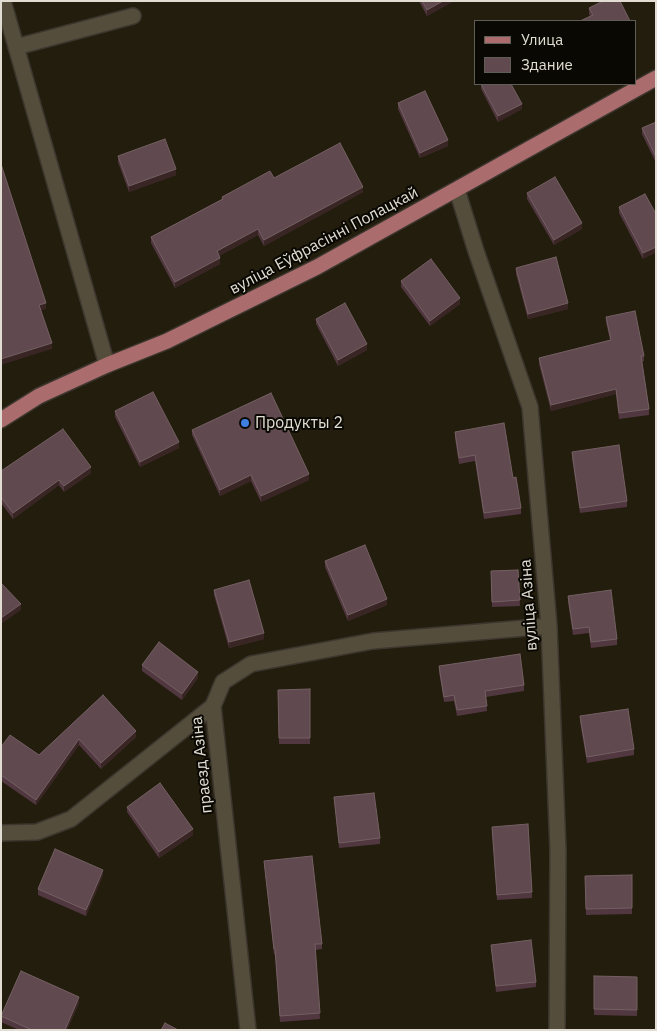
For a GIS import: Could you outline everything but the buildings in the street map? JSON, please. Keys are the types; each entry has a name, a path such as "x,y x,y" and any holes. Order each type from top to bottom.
{"main road":[{"name":"вуліца Еўфрасінні Полацкай","path":"1,420 39,396 107,365 167,341 308,271 656,78"}],"street":[{"path":"3,1 107,365"},
{"path":"16,47 132,16"},
{"name":"вуліца Азіна","path":"457,190 530,407 549,626 558,850 557,1030"},
{"name":"праезд Азіна","path":"248,1030 213,706 223,682 251,664 373,641 549,626"},
{"path":"1,833 37,832 71,819 213,706"}],"place":[{"name":"Продукты 2","path":"245,423"}]}
